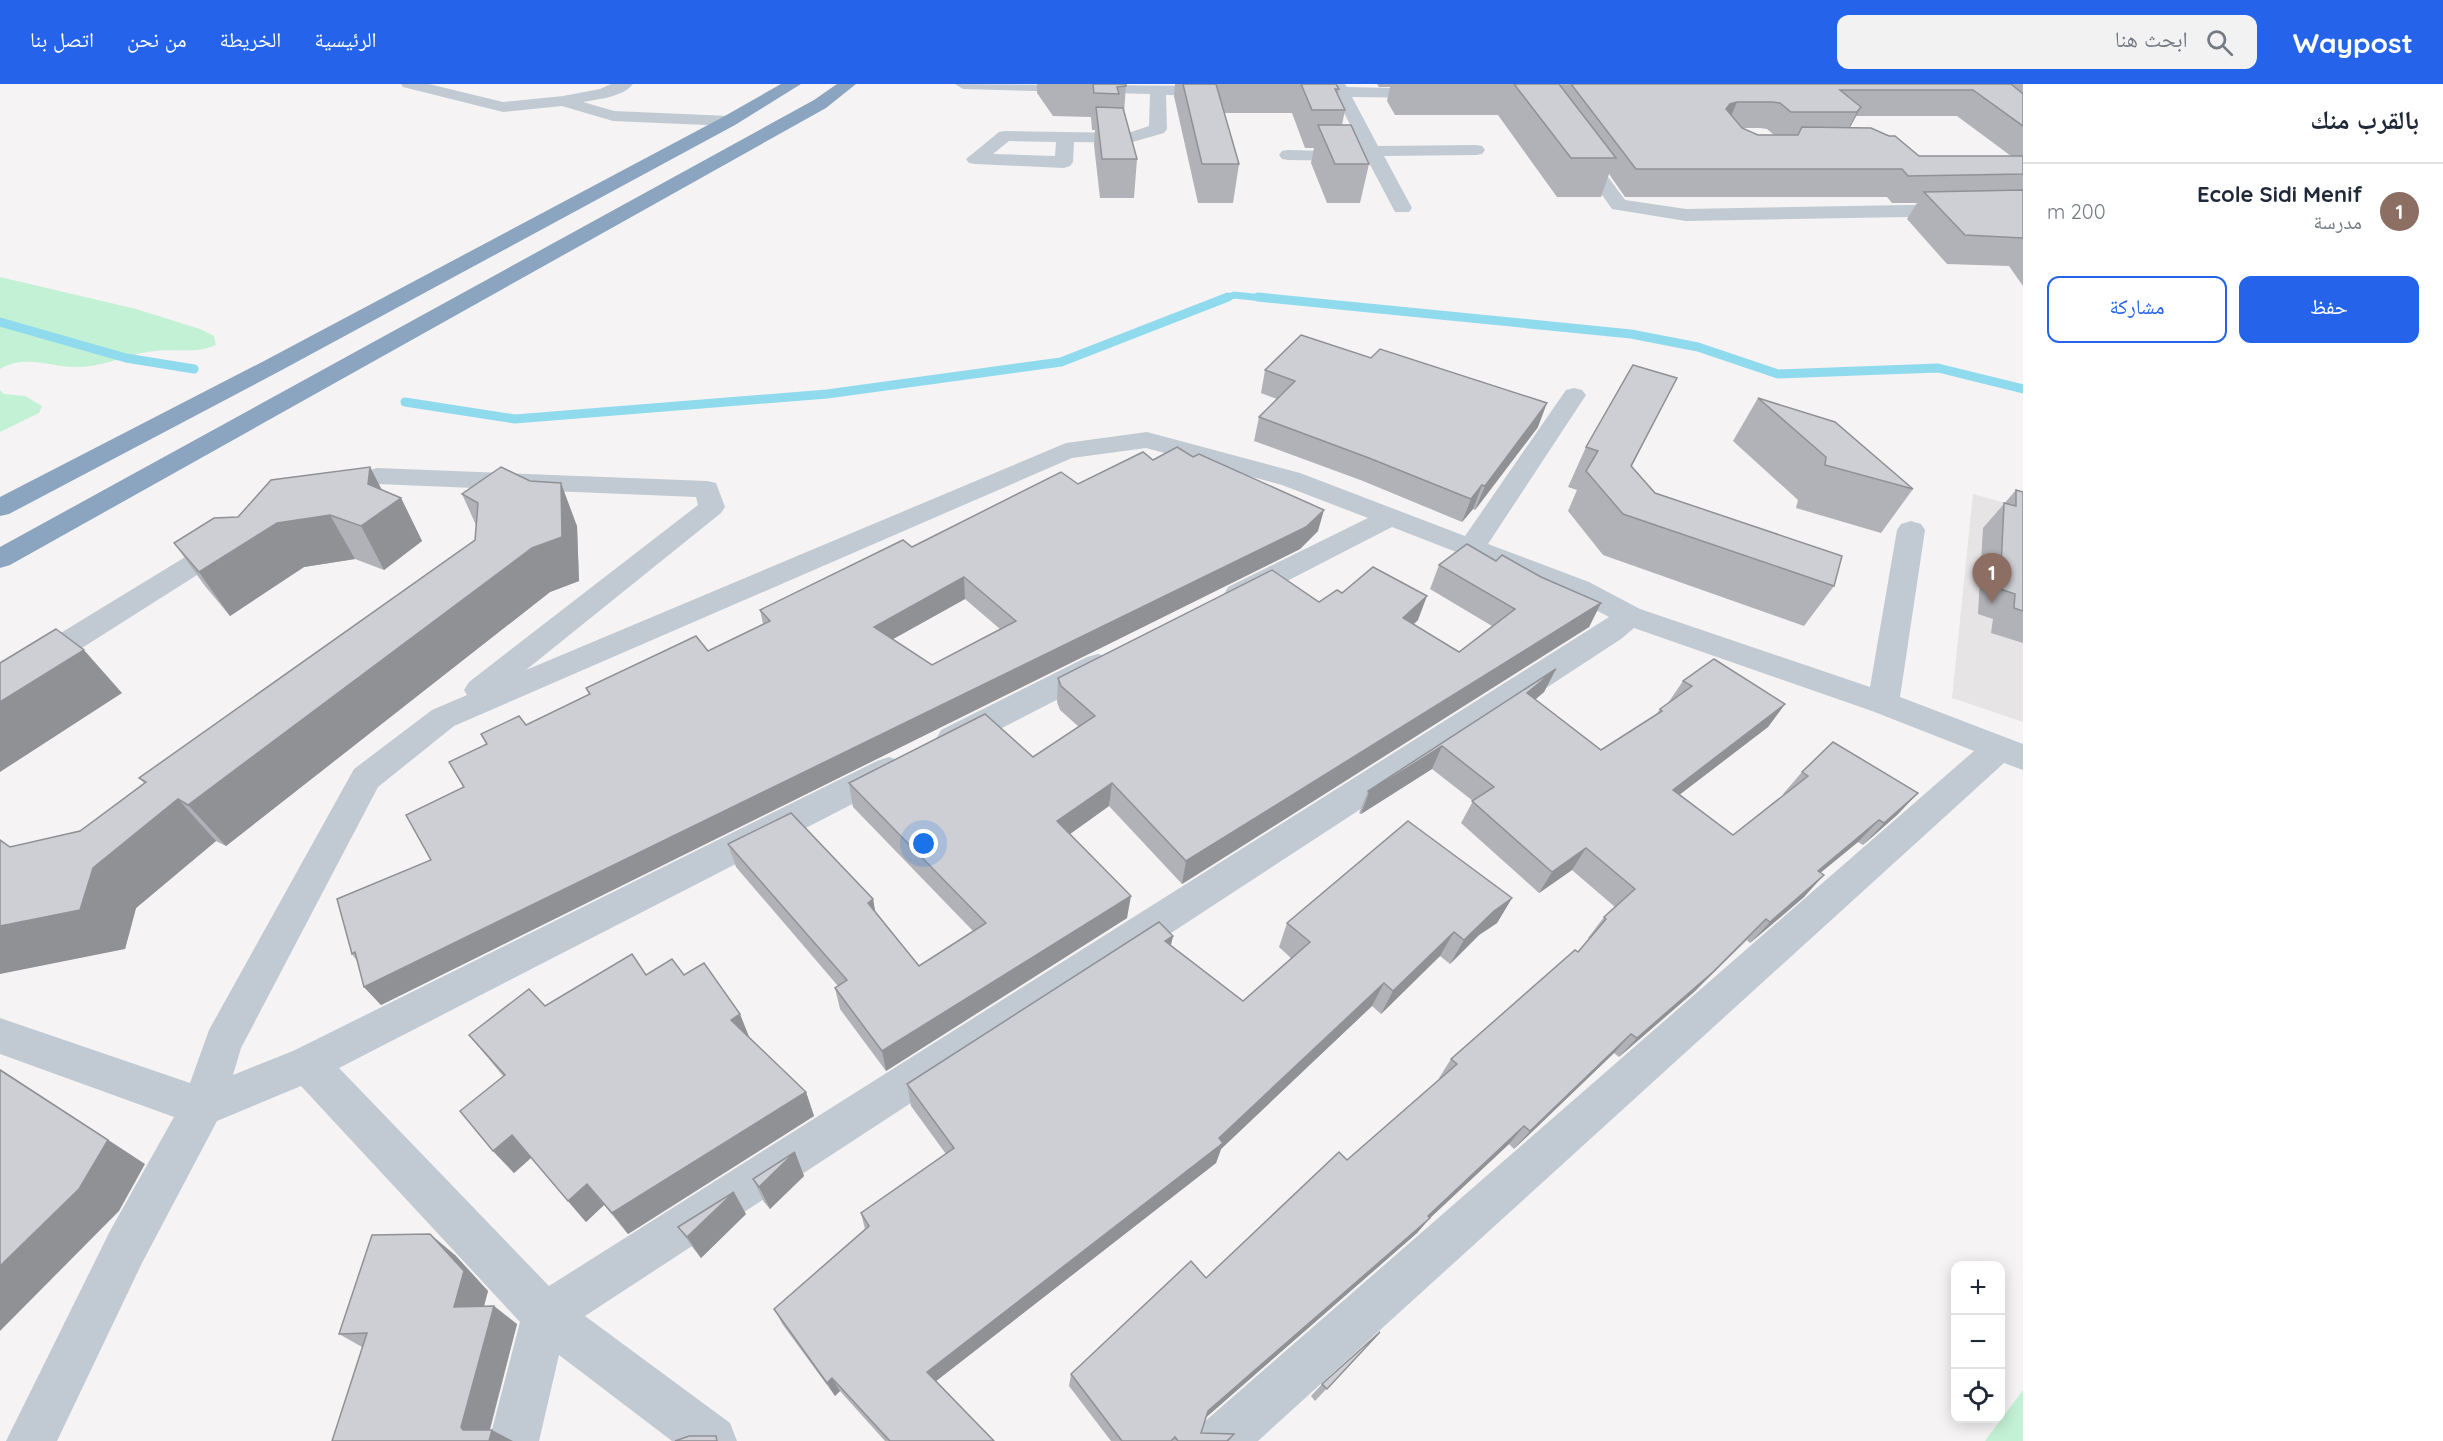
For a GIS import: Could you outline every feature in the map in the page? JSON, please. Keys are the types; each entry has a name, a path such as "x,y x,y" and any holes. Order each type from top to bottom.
{"highway":[{"path":"0,508 272,366 729,121 793,84"},
{"path":"0,559 799,115 848,84"}],"street":[{"path":"409,84 503,107 563,101 604,93 625,84"},
{"path":"963,84 1130,86 1239,91"},
{"path":"1536,88 1619,206 1686,215 2023,209"},
{"path":"1516,92 1536,88 1562,92"},
{"path":"1065,137 1129,138 1158,129 1158,89"},
{"path":"1273,92 1339,89 1446,93"},
{"path":"1339,89 1402,208"},
{"path":"563,101 613,116 729,121"},
{"path":"1288,154 1476,150"},
{"path":"1471,548 1574,396"},
{"path":"443,718 1066,451 1147,441 1291,479 1578,589 1630,616 1883,703 2011,752 1221,1441"},
{"path":"31,1441 126,1247 202,1107 223,1043 366,778 712,507 707,489 377,476 307,493"},
{"path":"1210,608 1390,517"},
{"path":"0,685 248,530"},
{"path":"1883,703 1911,531"},
{"path":"588,656 601,594"},
{"path":"514,1441 545,1315 1610,632 1630,616"},
{"path":"0,1036 202,1107 307,1064 1125,651"},
{"path":"307,1064 545,1315 712,1441"}],"shaded area":[{"path":"1973,494 2023,508 2023,722 1952,698"}],"green space":[{"path":"0,277 136,309 200,329 214,336 216,345 199,350 148,352 86,367 19,362 0,369"},
{"path":"0,390 4,394 25,396 42,406 39,413 0,432"},
{"path":"2023,1390 2023,1441 1985,1441 1998,1423 2005,1423 2005,1414"}],"building":[{"path":"1093,84 1126,84 1126,86 1117,87 1119,94 1094,93"},
{"path":"1183,84 1216,84 1239,164 1202,164"},
{"path":"1301,84 1336,84 1339,89 1335,89 1345,110 1312,110"},
{"path":"1514,84 1559,84 1616,158 1571,158"},
{"path":"1571,84 2011,84 2023,94 2023,126 1973,90 1840,90 1861,107 1857,112 1791,112 1780,103 1772,102 1737,102 1730,104 1726,109 1742,128 1758,135 1798,135 1802,127 1871,128 1889,136 1895,136 1919,156 2023,156 2023,174 1908,176 1902,169 1636,169"},
{"path":"1096,107 1123,108 1137,159 1102,159"},
{"path":"1318,125 1351,125 1369,164 1335,164"},
{"path":"2023,190 2023,238 1965,235 1924,192"},
{"path":"1301,335 1371,358 1380,349 1547,403 1485,486 1482,485 1471,499 1259,417 1295,381 1265,370"},
{"path":"1633,365 1677,378 1631,466 1655,493 1842,556 1834,586 1623,514 1586,471 1598,451 1586,447"},
{"path":"1758,398 1835,422 1913,489 1825,465 1826,457"},
{"path":"1177,447 1193,457 1199,454 1324,510 1306,527 364,987 337,899 431,860 406,815 464,787 449,762 487,744 481,734 519,716 526,725 590,694 586,688 696,636 708,651 770,621 760,610 903,540 912,547 1061,472 1078,484 1143,452 1153,460","holes":["964,577 1016,621 932,665 874,627"]},
{"path":"370,467 368,484 401,498 361,526 330,515 277,523 199,572 174,543 214,518 238,517 271,480"},
{"path":"501,467 530,481 561,483 562,537 532,548 188,805 178,799 93,868 80,910 0,926 0,840 10,847 80,831 146,782 139,778 475,540 478,503 462,494"},
{"path":"2016,490 2023,492 2023,611 2014,608 2015,594 2000,589 2004,503 2016,506"},
{"path":"1467,544 1496,561 1502,555 1541,577 1601,603 1186,861 1112,783 1057,821 1131,896 882,1051 835,988 847,980 728,844 791,813 873,899 868,903 919,966 986,923 849,783 985,714 1033,757 1095,716 1061,686 1058,678 1272,570 1319,602 1337,590 1342,593 1373,567 1427,596 1403,618 1459,652 1515,609 1439,565"},
{"path":"56,629 84,650 0,702 0,663"},
{"path":"1714,659 1785,704 1673,790 1733,835 1808,776 1802,772 1833,742 1918,793 1884,823 1879,820 1818,871 1824,875 1770,922 1766,919 1713,972 1637,1038 1631,1034 1530,1131 1524,1126 1428,1216 1430,1218 1208,1411 1201,1433 1234,1434 1227,1441 1178,1441 1175,1437 1171,1441 1122,1441 1071,1374 1191,1261 1206,1278 1339,1152 1347,1160 1457,1064 1451,1059 1575,950 1578,952 1606,919 1604,917 1635,889 1586,848 1552,872 1472,801 1494,787 1442,746 1368,791 1556,669 1527,693 1601,750 1662,711 1660,709 1692,686 1683,681"},
{"path":"1408,821 1512,898 1494,911 1464,940 1454,932 1393,991 1384,983 1219,1138 1223,1143 927,1372 994,1441 890,1441 832,1378 827,1383 774,1309 869,1226 861,1213 954,1148 907,1084 1159,922 1173,936 1165,941 1243,1001 1310,942 1287,923"},
{"path":"632,954 646,975 672,959 684,975 704,963 740,1014 731,1020 806,1092 612,1213 587,1184 568,1201 512,1135 493,1151 460,1111 505,1075 469,1035 529,989 545,1006"},
{"path":"0,1070 108,1140 79,1189 0,1266"},
{"path":"795,1152 759,1187 753,1179"},
{"path":"734,1192 687,1237 678,1227"},
{"path":"430,1234 464,1271 454,1307 494,1306 461,1427 463,1430 492,1430 489,1441 332,1441 367,1333 339,1334 372,1235"},
{"path":"1380,1332 1327,1389 1322,1384"},
{"path":"689,1436 716,1436 717,1441 675,1441"}],"waterway":[{"path":"1224,299 1234,295 1273,299"},
{"path":"405,402 515,419 827,394 1061,362 1228,297"},
{"path":"1258,297 1631,334 1698,347 1778,374 1938,368 2023,389"},
{"path":"0,322 126,358 194,369"}],"place":[{"name":"Ecole Sidi Menif","path":"1992,603"}]}
